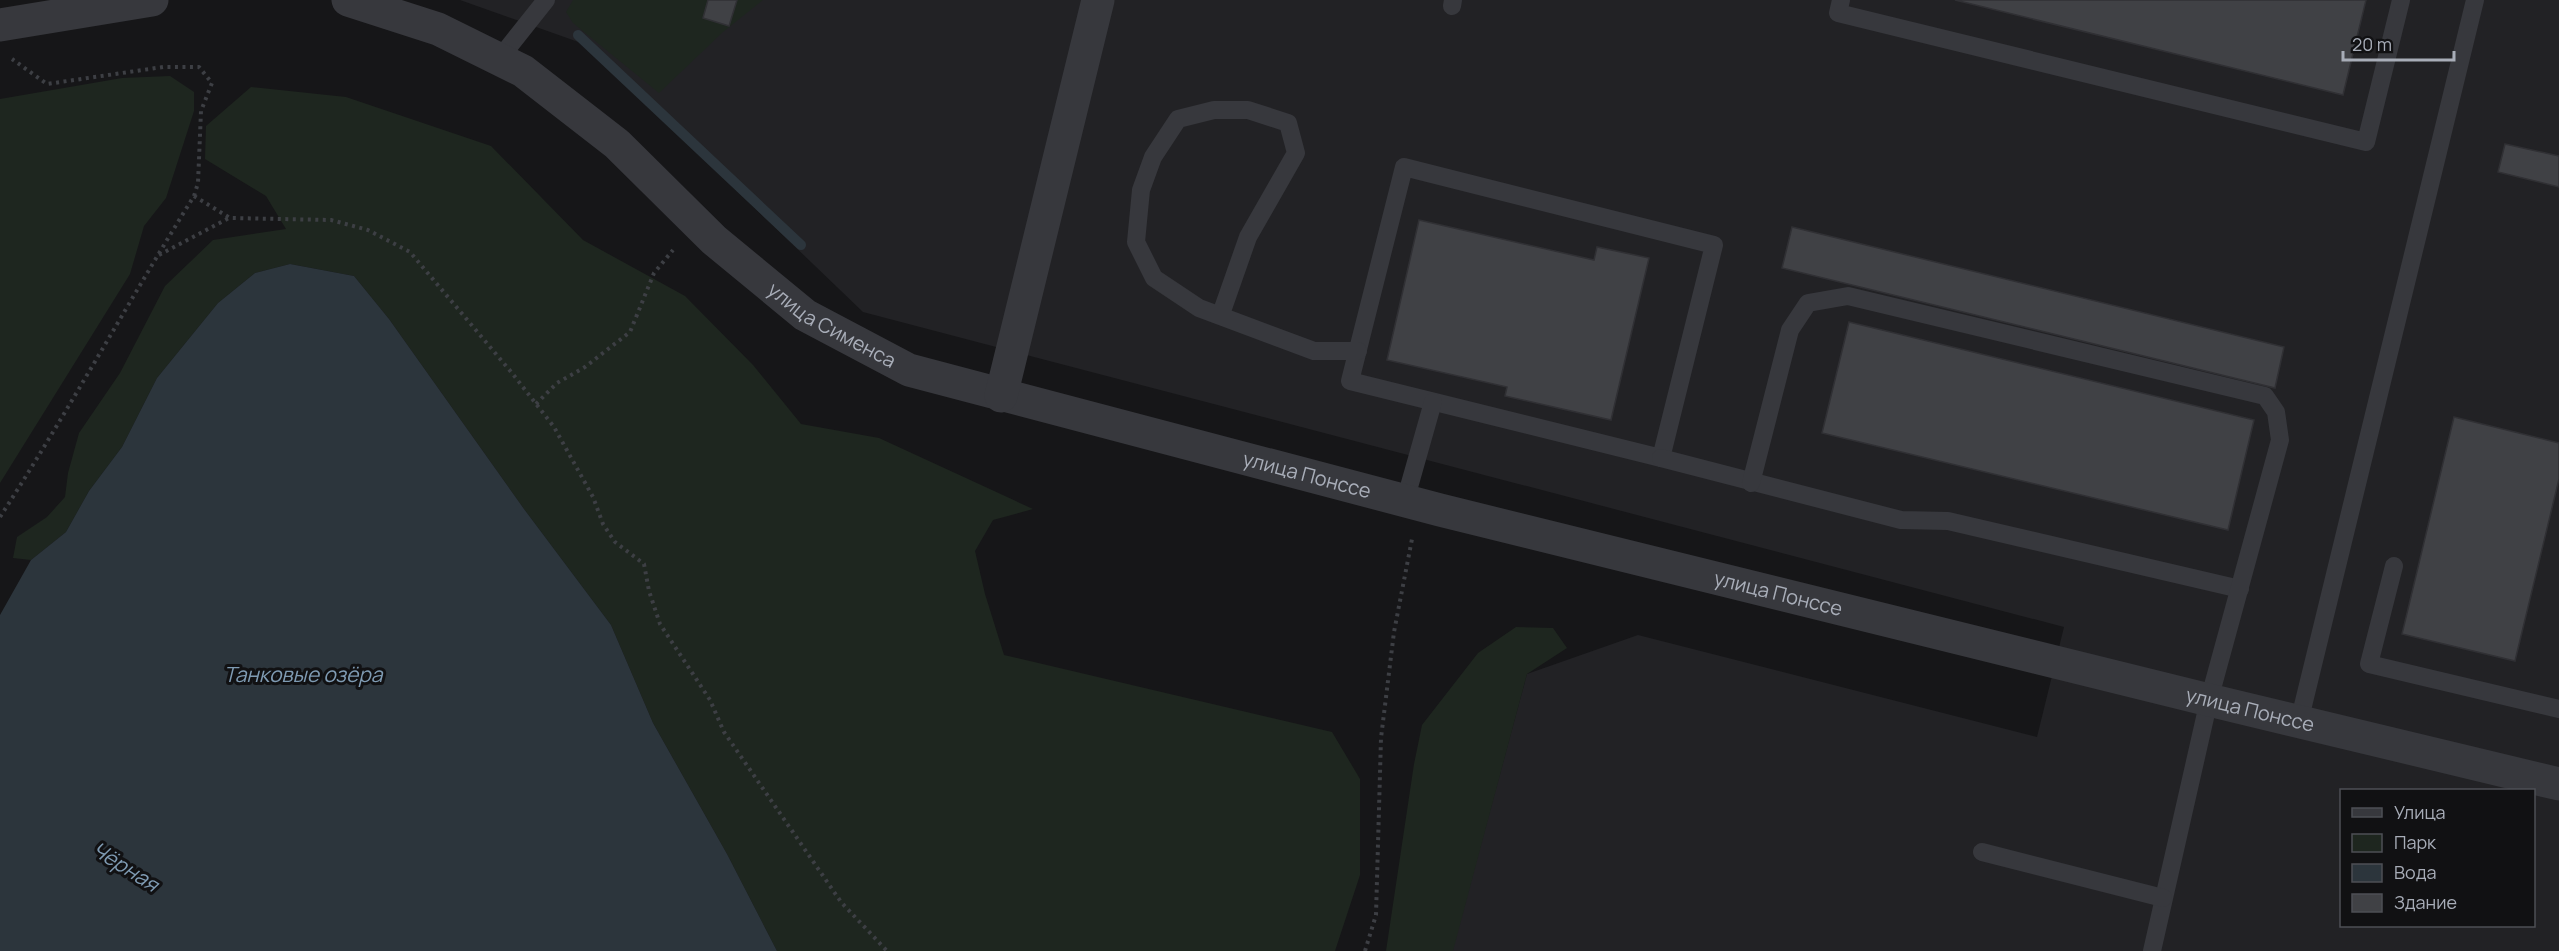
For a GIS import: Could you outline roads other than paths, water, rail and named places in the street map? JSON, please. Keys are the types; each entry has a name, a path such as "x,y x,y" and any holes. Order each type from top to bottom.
{"street":[{"path":"3,40 152,0"},
{"name":"улица Сименса","path":"348,0 438,29 523,71 617,144 714,240 805,315 909,370 1001,396"},
{"path":"1001,396 1098,0"},
{"name":"улица Понссе","path":"1001,396 1411,503 2559,784"}],"lane":[{"path":"499,59 546,0"},
{"path":"1841,0 1838,13 2366,142 2401,0"},
{"path":"2299,722 2475,0"},
{"path":"1221,314 1248,237 1296,153 1288,123 1248,110 1214,110 1178,119 1152,157 1141,190 1136,242 1154,278 1198,308 1221,314 1314,351 1358,351"},
{"path":"1661,458 1714,245 1404,167 1350,381 1900,520 1948,521 2240,589"},
{"path":"1751,483 1790,330 1808,303 1848,296 2265,396 2276,412 2280,440 2209,700 2152,951"},
{"path":"1411,503 1433,402"},
{"path":"2394,566 2369,664 2559,709"},
{"path":"1982,852 2163,898"}],"water":[{"name":"Танковые озёра","path":"290,264 354,276 389,319 524,509 611,625 653,723 727,854 777,951 0,951 0,615 31,560 66,532 89,491 122,447 157,378 218,303 255,273"}],"waterway":[{"path":"578,35 801,245"}],"water label":[{"name":"Чёрная","path":"125,867"}]}
